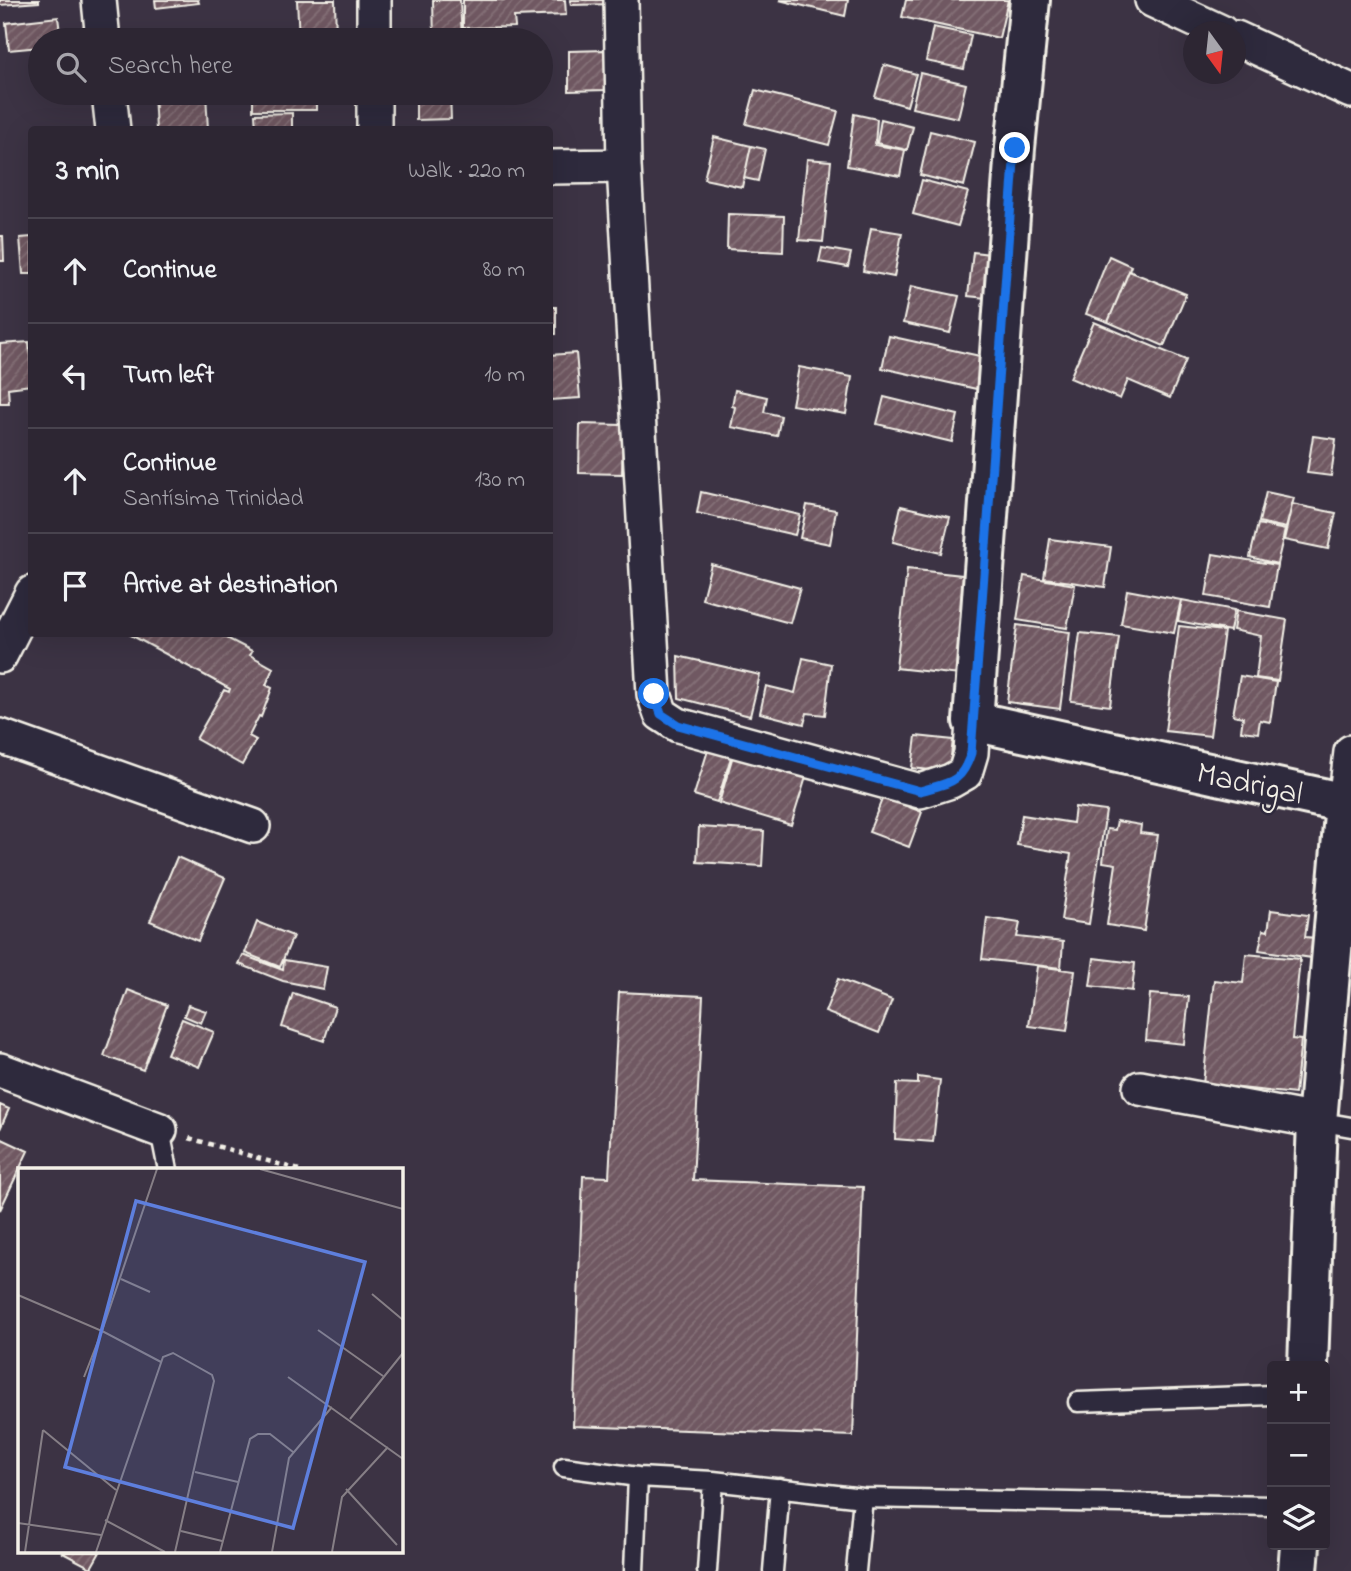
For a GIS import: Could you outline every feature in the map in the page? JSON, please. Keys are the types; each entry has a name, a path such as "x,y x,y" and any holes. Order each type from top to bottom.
{"street":[{"path":"99,0 102,28"},
{"path":"374,0 374,28"},
{"path":"621,0 624,166 654,694 661,714 678,725 920,791 951,781 965,773 971,753 1015,148 1030,0"},
{"path":"1152,0 1197,21"},
{"path":"1246,43 1351,91"},
{"path":"110,105 113,126"},
{"path":"374,105 374,126"},
{"path":"553,167 624,166"},
{"path":"0,656 28,601"},
{"name":"Madrigal","path":"973,721 1348,803 1334,1124 1309,1361"},
{"path":"0,736 253,826"},
{"path":"1348,803 1351,752"},
{"path":"0,1070 160,1130"},
{"path":"1140,1088 1334,1124"},
{"path":"1298,1571 1300,1550"}],"lane":[{"path":"160,1130 168,1168"},
{"path":"1078,1402 1267,1395"},
{"path":"564,1467 638,1477 713,1481 863,1498 1267,1506"},
{"path":"634,1571 638,1477"},
{"path":"707,1571 713,1481"},
{"path":"773,1571 780,1489"},
{"path":"856,1571 863,1498"}],"path":[{"path":"160,1130 292,1168"}],"building":[{"path":"0,0 39,0 39,2 0,5"},
{"path":"155,0 198,0 199,3 156,8"},
{"path":"297,0 335,0 336,28 298,28"},
{"path":"433,0 460,0 461,28 434,28"},
{"path":"463,0 565,0 566,15 514,17 515,27 463,28"},
{"path":"570,0 618,0 618,4 571,5"},
{"path":"779,0 848,0 845,16"},
{"path":"906,0 1008,0 999,38 902,17"},
{"path":"58,17 59,28 28,28 28,48 9,50 6,23"},
{"path":"933,27 971,35 964,69 926,61"},
{"path":"606,50 606,90 569,91 569,51"},
{"path":"884,65 916,74 907,106 875,97"},
{"path":"920,73 966,84 958,118 912,108"},
{"path":"755,90 838,111 829,145 746,124"},
{"path":"155,105 207,105 208,126 156,126"},
{"path":"253,105 316,105 316,110 253,110"},
{"path":"416,105 450,105 451,119 416,120"},
{"path":"292,113 292,126 256,126 255,114"},
{"path":"854,114 877,119 875,145 905,150 900,176 847,166"},
{"path":"881,119 913,127 907,150 877,143"},
{"path":"930,131 975,142 964,186 920,175"},
{"path":"714,137 751,146 742,187 704,179"},
{"path":"751,146 765,149 758,181 744,178"},
{"path":"807,159 831,161 823,242 799,240"},
{"path":"922,180 968,192 958,226 913,214"},
{"path":"728,214 784,216 783,252 727,249"},
{"path":"871,228 902,233 894,277 863,271"},
{"path":"0,236 3,236 4,261 0,261"},
{"path":"28,237 28,274 23,274 20,238"},
{"path":"822,248 851,253 848,267 819,262"},
{"path":"973,252 999,255 995,299 968,296"},
{"path":"1109,256 1131,266 1108,322 1086,314"},
{"path":"1129,271 1186,294 1164,346 1108,322"},
{"path":"911,286 959,296 950,333 903,323"},
{"path":"553,307 556,307 556,334 553,334"},
{"path":"1094,322 1186,360 1170,398 1128,380 1120,399 1070,378"},
{"path":"889,336 989,358 981,390 882,368"},
{"path":"28,342 28,386 8,388 9,403 0,403 0,344"},
{"path":"576,353 580,398 553,400 553,355"},
{"path":"799,367 852,377 846,414 792,405"},
{"path":"735,390 767,397 764,412 781,416 777,436 731,427"},
{"path":"884,397 958,415 952,442 877,424"},
{"path":"580,424 623,425 622,474 579,473"},
{"path":"1313,436 1336,439 1331,476 1307,473"},
{"path":"701,492 800,515 795,535 697,513"},
{"path":"1266,492 1294,498 1286,528 1259,522"},
{"path":"1292,504 1336,513 1328,549 1284,540"},
{"path":"807,505 836,510 830,544 800,538"},
{"path":"901,506 950,517 941,553 893,542"},
{"path":"1258,524 1285,530 1277,564 1250,557"},
{"path":"1050,539 1111,547 1105,587 1044,578"},
{"path":"1213,554 1277,565 1270,607 1206,596"},
{"path":"711,564 800,588 790,623 702,599"},
{"path":"907,569 980,577 969,676 896,668"},
{"path":"1024,576 1075,585 1067,628 1017,620"},
{"path":"1127,590 1181,600 1174,633 1121,624"},
{"path":"1182,600 1234,610 1230,631 1178,621"},
{"path":"1236,611 1287,620 1278,681 1256,678 1261,636 1233,630"},
{"path":"1017,625 1070,632 1060,709 1007,702"},
{"path":"1179,626 1224,631 1210,736 1165,731"},
{"path":"1080,633 1119,637 1110,706 1071,701"},
{"path":"135,637 225,637 252,651 250,655 273,668 266,685 272,688 261,717 259,716 249,736 256,740 242,765 196,739 224,690 229,692 230,689"},
{"path":"135,637 225,637 252,651 250,655 273,668 266,685 272,688 261,717 259,716 249,736 256,740 242,765 196,739 224,690 229,692 230,689"},
{"path":"678,656 760,675 750,716 679,698"},
{"path":"803,658 831,664 825,715 807,713 804,724 760,713 766,686 795,693"},
{"path":"1240,676 1276,682 1270,722 1260,720 1258,733 1241,731 1243,717 1233,715"},
{"path":"916,736 953,740 949,772 912,768"},
{"path":"709,747 732,754 717,802 694,795"},
{"path":"734,752 807,774 791,825 719,803"},
{"path":"883,797 922,812 909,847 869,832"},
{"path":"1075,807 1106,811 1089,924 1061,920 1071,854 1017,845 1022,815 1073,823"},
{"path":"1117,821 1141,825 1140,833 1158,835 1144,931 1107,925 1116,864 1103,862 1107,829 1115,830"},
{"path":"699,827 764,831 762,866 697,862"},
{"path":"177,857 225,878 198,941 150,921"},
{"path":"1271,910 1308,915 1305,937 1316,938 1312,958 1259,950 1263,930 1268,931"},
{"path":"987,918 1020,923 1017,937 1063,942 1061,968 982,959"},
{"path":"257,922 293,936 280,967 245,953"},
{"path":"1246,954 1300,959 1292,1039 1301,1040 1295,1094 1203,1084 1214,980 1243,983"},
{"path":"243,955 283,970 284,960 327,967 323,989 283,981 239,964"},
{"path":"1094,958 1135,963 1132,991 1090,986"},
{"path":"1037,966 1075,971 1067,1031 1029,1026"},
{"path":"838,979 892,1000 879,1033 825,1012"},
{"path":"128,990 167,1005 143,1070 104,1056"},
{"path":"619,992 703,996 693,1180 863,1187 853,1436 573,1426 583,1176 609,1177"},
{"path":"293,993 335,1007 324,1041 282,1027"},
{"path":"1150,994 1189,997 1184,1044 1146,1040"},
{"path":"188,1005 206,1011 201,1023 184,1016"},
{"path":"182,1019 214,1032 199,1067 167,1054"},
{"path":"918,1077 940,1080 933,1142 895,1139 897,1083 918,1084"},
{"path":"0,1105 9,1109 0,1129"},
{"path":"0,1138 28,1151 0,1210"},
{"path":"65,1554 99,1554 91,1568"}],"route":[{"path":"654,694 661,714 678,725 920,791 951,781 965,773 971,753 1015,148"}]}
